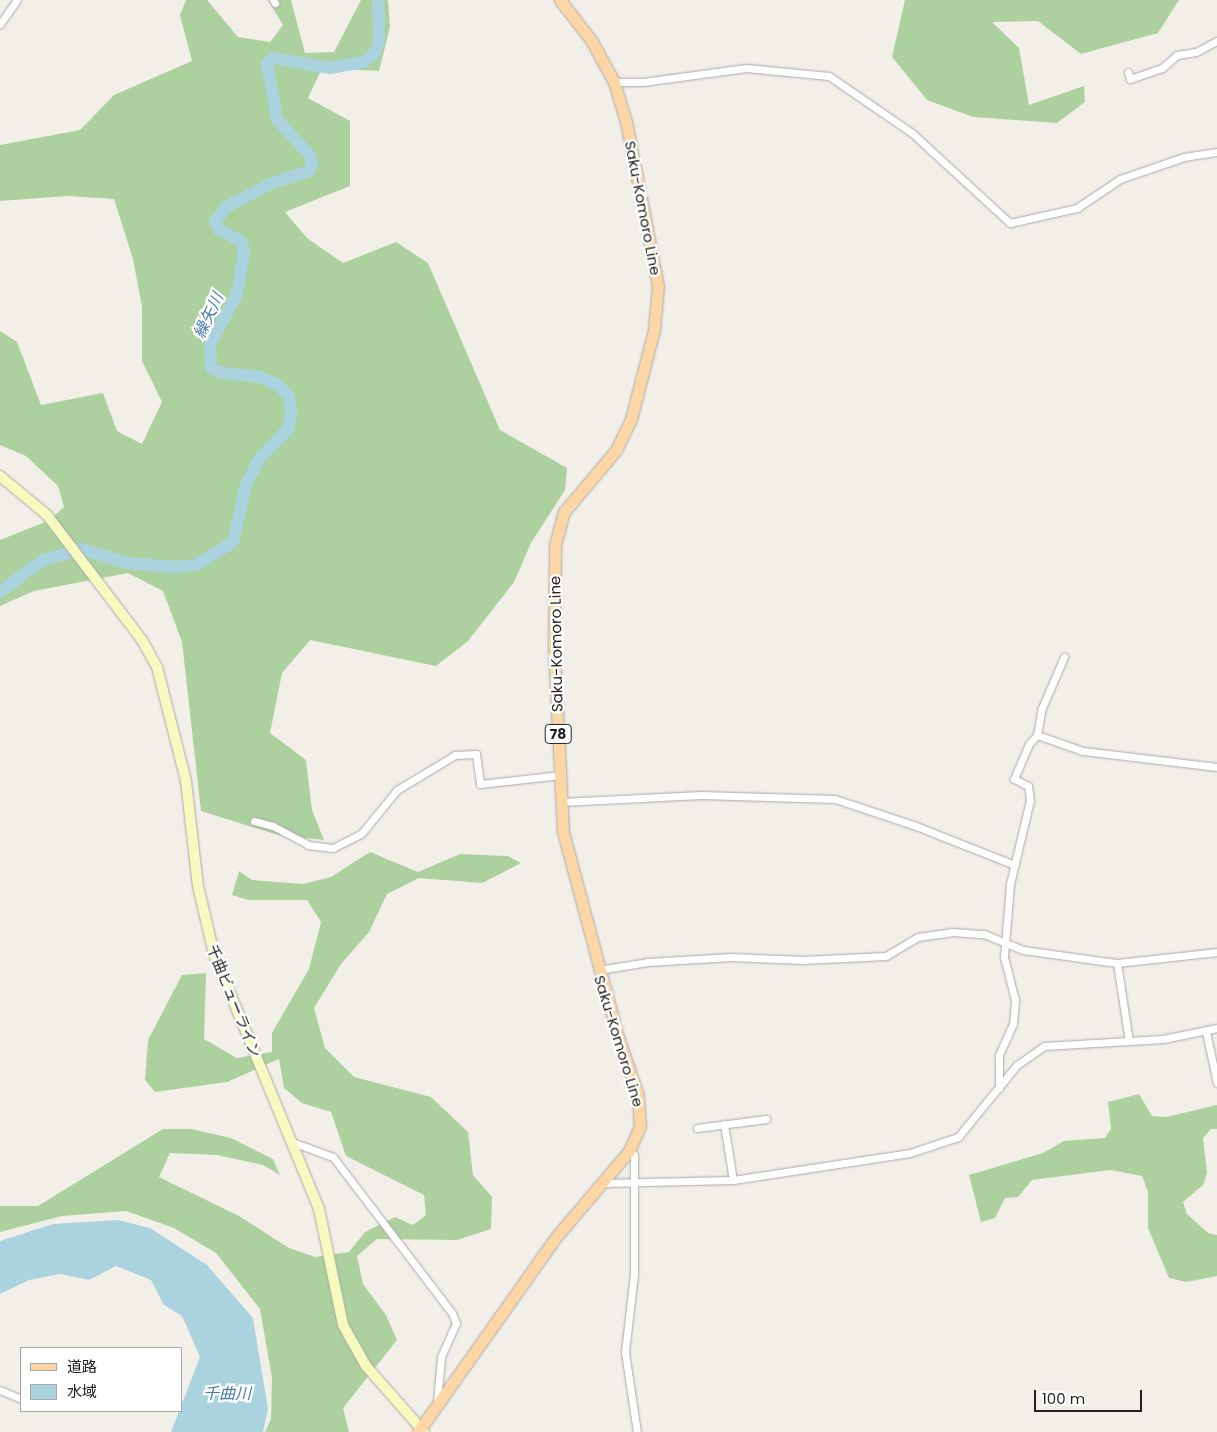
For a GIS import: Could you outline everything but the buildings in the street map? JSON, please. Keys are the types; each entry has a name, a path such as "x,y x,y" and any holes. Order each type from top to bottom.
{"main road":[{"name":"Saku-Komoro Line","path":"420,1431 556,1237 629,1151 640,1126 641,1110 598,970 567,858 560,775 554,648 557,527 573,500 616,450 642,390 657,309 654,258 614,82 591,40 560,0"}],"street":[{"path":"0,24 17,0"},
{"path":"1128,72 1130,79 1162,68 1177,55 1196,52 1217,41"},
{"path":"614,82 643,82 746,68 829,76 912,133 1010,223 1077,208 1120,179 1184,157 1217,152"},
{"name":"千曲ビューライン","path":"0,476 46,515 142,640 162,681 186,781 207,930 319,1209 336,1298 353,1346 420,1431"},
{"path":"999,1088 999,1055 1013,1024 1015,1000 1006,968 1004,942 1015,865 1030,800 1028,786 1014,780 1028,744 1037,735 1042,708 1064,657"},
{"path":"1037,735 1083,751 1217,767"},
{"path":"254,821 273,826 308,845 333,848 361,834 397,790 455,755 476,754 480,784 560,775"},
{"path":"562,802 701,795 835,799 1015,865"},
{"path":"598,970 648,962 731,957 802,960 886,956 918,937 952,932 984,934 1018,949 1117,963 1217,952"},
{"path":"1117,963 1129,1041"},
{"path":"601,1184 734,1180 930,1148 958,1137 1026,1056 1044,1046 1129,1041 1206,1032 1217,1028"},
{"path":"1206,1032 1217,1083"},
{"path":"697,1128 766,1119"},
{"path":"724,1124 734,1180"},
{"path":"292,1142 333,1157 452,1313 456,1323 441,1357 437,1405"},
{"path":"629,1151 634,1155 634,1274 625,1352 637,1432"},
{"path":"0,1390 20,1399"}],"green space":[{"path":"186,0 207,0 238,37 270,42 283,25 268,0 291,0 305,53 334,52 361,0 388,0 390,27 379,71 322,68 308,98 350,121 350,186 285,212 307,238 343,263 396,242 428,263 500,430 567,468 565,490 531,543 514,582 468,641 436,666 310,640 282,673 270,733 306,760 312,810 324,840 278,835 201,811 182,642 163,591 128,573 34,591 0,606 0,540 50,520 64,507 58,486 26,456 0,445 0,331 17,342 41,405 103,393 117,431 142,444 162,402 142,361 142,307 133,259 114,199 68,196 0,201 0,145 80,130 114,95 192,61 180,15"},
{"path":"905,0 1179,0 1158,33 1081,54 1038,21 992,22 1019,48 1029,105 1084,86 1085,102 1057,123 973,117 927,100 892,57"},
{"path":"370,852 418,872 460,854 508,856 521,863 482,883 419,878 387,894 369,932 341,964 314,1008 325,1048 354,1077 431,1097 468,1132 473,1175 492,1197 491,1229 457,1240 377,1239 357,1256 363,1284 386,1315 397,1340 343,1408 349,1432 265,1432 271,1419 272,1378 260,1309 216,1253 174,1228 126,1211 62,1216 0,1232 0,1206 38,1206 163,1129 191,1129 231,1138 273,1159 280,1175 263,1165 217,1155 170,1153 159,1177 239,1216 289,1248 315,1257 349,1252 365,1232 395,1217 413,1225 426,1215 424,1195 346,1156 331,1112 302,1103 284,1088 279,1059 227,1082 155,1092 145,1080 148,1040 182,975 206,973 204,1039 237,1058 272,1052 272,1033 309,969 321,922 307,900 248,900 232,895 239,871 252,880 303,884 331,877"},
{"path":"1139,1094 1152,1116 1166,1117 1217,1105 1217,1129 1211,1129 1203,1138 1207,1173 1203,1185 1183,1202 1187,1214 1208,1233 1217,1235 1217,1276 1186,1282 1169,1278 1148,1228 1148,1192 1142,1176 1110,1170 1032,1180 1018,1197 1005,1198 995,1218 981,1222 969,1175 1043,1153 1064,1141 1105,1138 1111,1129 1108,1102"}],"water":[{"name":"千曲川","path":"118,1220 150,1228 207,1265 253,1318 268,1409 263,1432 171,1432 179,1412 182,1412 182,1404 200,1357 182,1316 164,1305 151,1280 116,1266 89,1280 60,1274 29,1280 0,1294 0,1241 53,1224"}],"waterway":[{"name":"繰矢川","path":"0,592 43,560 81,549 127,563 176,567 196,565 233,542 246,485 260,458 288,429 291,413 289,396 278,385 260,377 222,373 211,368 210,345 237,294 244,252 242,242 219,230 215,222 226,207 270,184 309,171 312,164 310,156 277,119 267,63 273,58 330,68 363,62 374,54 379,41 378,0"}]}
